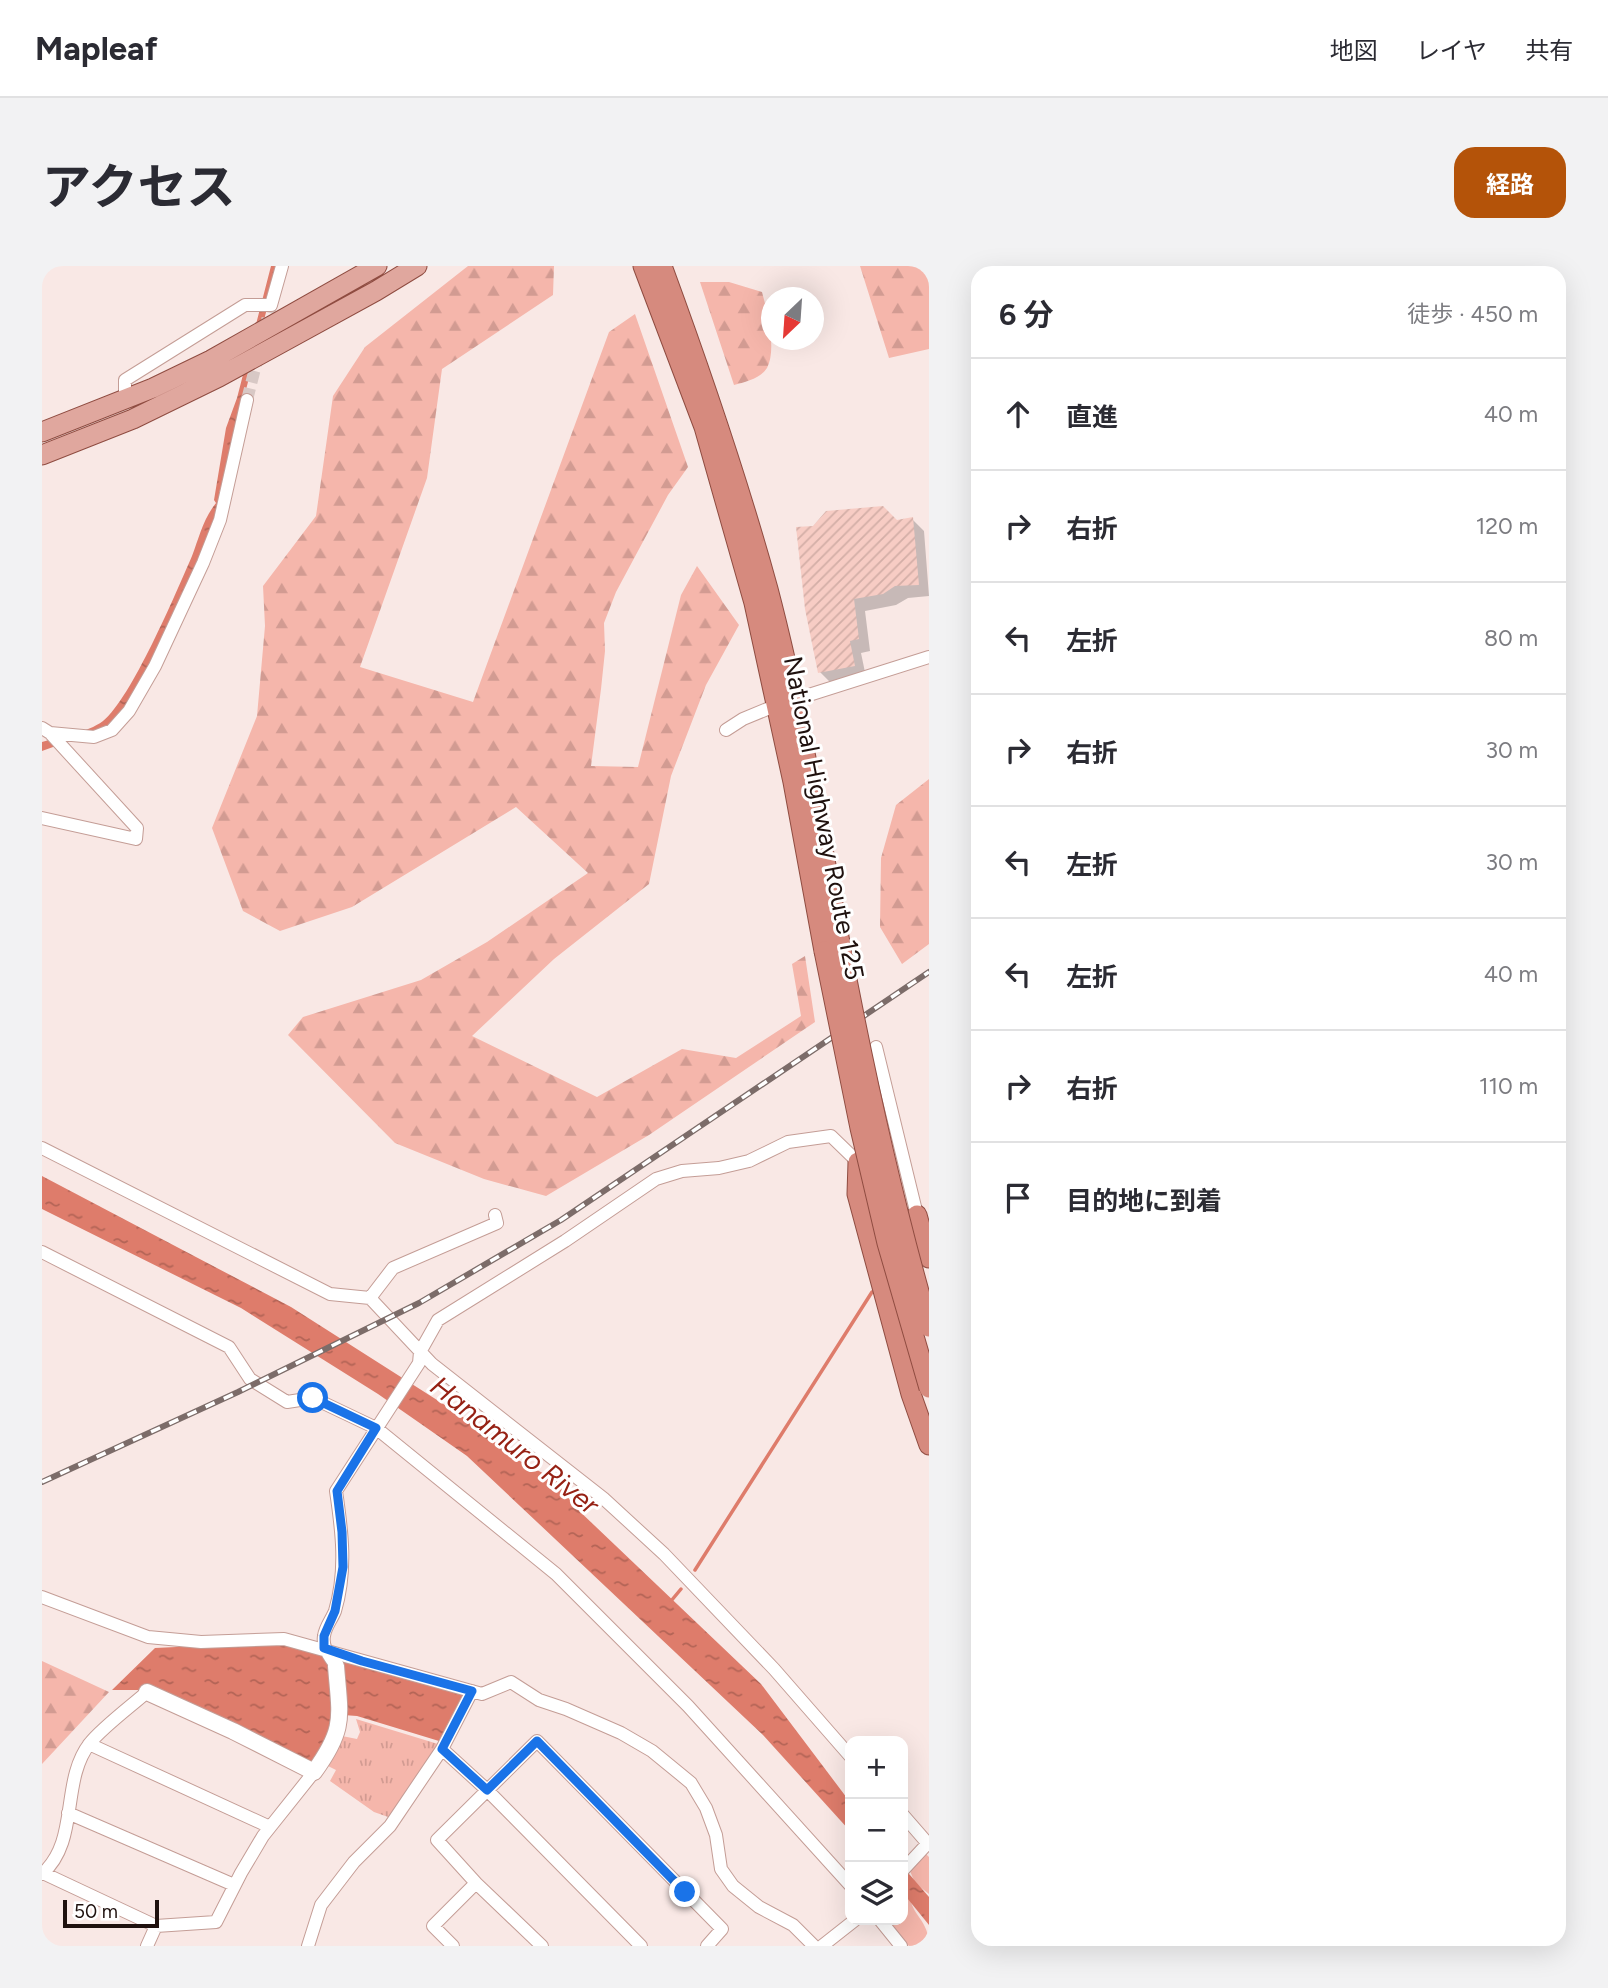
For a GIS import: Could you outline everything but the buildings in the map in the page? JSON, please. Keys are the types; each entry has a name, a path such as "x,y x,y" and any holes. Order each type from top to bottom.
{"highway":[{"path":"633,266 702,464 723,534 761,596"},
{"name":"National Highway Route 125","path":"643,266 704,427 761,596"},
{"name":"National Highway Route 125","path":"662,266 716,417 785,703 810,774 832,949 860,1128 887,1242 929,1388"},
{"path":"675,266 740,451 759,522 761,596"},
{"name":"National Highway Route 125","path":"832,949 904,1240 929,1327"},
{"path":"858,1162 857,1194 911,1394 929,1445"},
{"path":"923,1220 929,1258"}],"main road":[{"path":"42,432 125,400 211,360 377,266"},
{"path":"42,455 133,419 219,377 376,291 416,266"}],"street":[{"path":"125,400 125,380 244,305 271,305 282,266"},
{"path":"46,730 94,737 112,730 129,711 155,666 208,552 220,520 247,400"},
{"path":"726,730 743,719 785,703 929,657"},
{"path":"42,818 136,839 137,828 46,730"},
{"path":"876,1047 923,1220"},
{"path":"847,1101 858,1162"},
{"path":"314,1772 233,1731 146,1692 89,1744 77,1770 59,1851 51,1866 42,1873 156,1926 216,1922 234,1885 270,1827 314,1772 330,1750 339,1728 336,1666 324,1648 324,1636 335,1611 343,1567 337,1491 420,1357 439,1320 565,1241 656,1179 682,1171 719,1168 749,1161 788,1142 831,1136 923,1220"},
{"path":"42,1148 330,1294 370,1298 420,1357 603,1498 664,1554 774,1669 845,1750"},
{"path":"370,1298 393,1268 496,1223 495,1215"},
{"path":"42,1252 229,1347 250,1379 287,1402 313,1398 379,1425 556,1574 688,1706 845,1879"},
{"path":"42,1597 148,1637 201,1642 284,1639 482,1694 511,1682 540,1700 621,1733 652,1751 691,1783 706,1808 716,1835 721,1869 733,1886 759,1907 793,1925 814,1946"},
{"path":"308,1946 321,1905 354,1862 390,1826 442,1749 472,1691"},
{"path":"542,1946 476,1883 437,1840 537,1741 722,1929 707,1946"},
{"path":"89,1744 270,1827"},
{"path":"442,1749 487,1790 641,1946"},
{"path":"68,1813 234,1885"},
{"path":"908,1821 927,1845 908,1865"},
{"path":"453,1946 433,1926 476,1883"},
{"path":"822,1946 849,1925"},
{"path":"884,1925 901,1946"},
{"path":"147,1946 156,1926"}],"green space":[{"path":"468,266 554,266 553,295 442,369 427,478 360,667 473,702 609,332 635,314 688,467 668,495 616,592 604,623 605,651 591,766 638,767 681,595 697,566 739,625 706,685 671,776 649,884 554,959 472,1036 597,1097 682,1049 736,1058 801,1016 792,964 805,956 815,1022 649,1135 546,1196 484,1179 395,1143 288,1035 303,1017 421,980 487,942 588,873 516,807 352,907 280,931 243,911 212,828 257,716 265,626 263,586 316,516 333,396 365,347"},
{"path":"860,266 929,266 929,349 889,358"},
{"path":"700,282 729,282 761,292 761,350 771,350 770,360 764,372 734,385"},
{"path":"929,779 929,944 902,964 880,927 881,858 896,805"},
{"path":"42,1661 109,1692 42,1764"},
{"path":"356,1719 438,1744 391,1818 374,1812 330,1781 336,1770 324,1764 337,1735 357,1739 360,1732"},
{"path":"926,1854 929,1857 929,1894 915,1883 910,1871"},
{"path":"908,1893 926,1930 929,1946 909,1946 891,1925 908,1925"}],"water":[{"path":"271,266 278,266 219,494 222,498 200,560 152,664 126,708 111,726 42,751 42,742 74,734 103,721 126,691 164,619 205,522 216,503 214,500 226,428 237,398"},
{"path":"42,1176 291,1307 459,1414 518,1460 556,1480 574,1506 761,1684 845,1795 845,1825 763,1735 467,1456 378,1394 241,1308 42,1209"},
{"path":"283,1642 323,1651 333,1666 337,1716 313,1769 148,1690 112,1690 155,1648"},
{"path":"331,1653 468,1693 440,1746 439,1741 357,1716 343,1715"},
{"path":"908,1873 929,1897 929,1925 908,1899"}],"waterway":[{"path":"695,1570 872,1292"},
{"path":"671,1601 681,1589"}],"tunnel":[{"path":"247,400 271,305"}],"railway":[{"path":"42,1482 238,1392 419,1303 561,1220 929,972"}],"route":[{"path":"313,1398 376,1428 337,1491 343,1567 335,1611 324,1636 324,1648 472,1691 442,1749 487,1790 537,1741 685,1892"}],"water label":[{"name":"Hanamuro River","path":"515,1445"}]}
